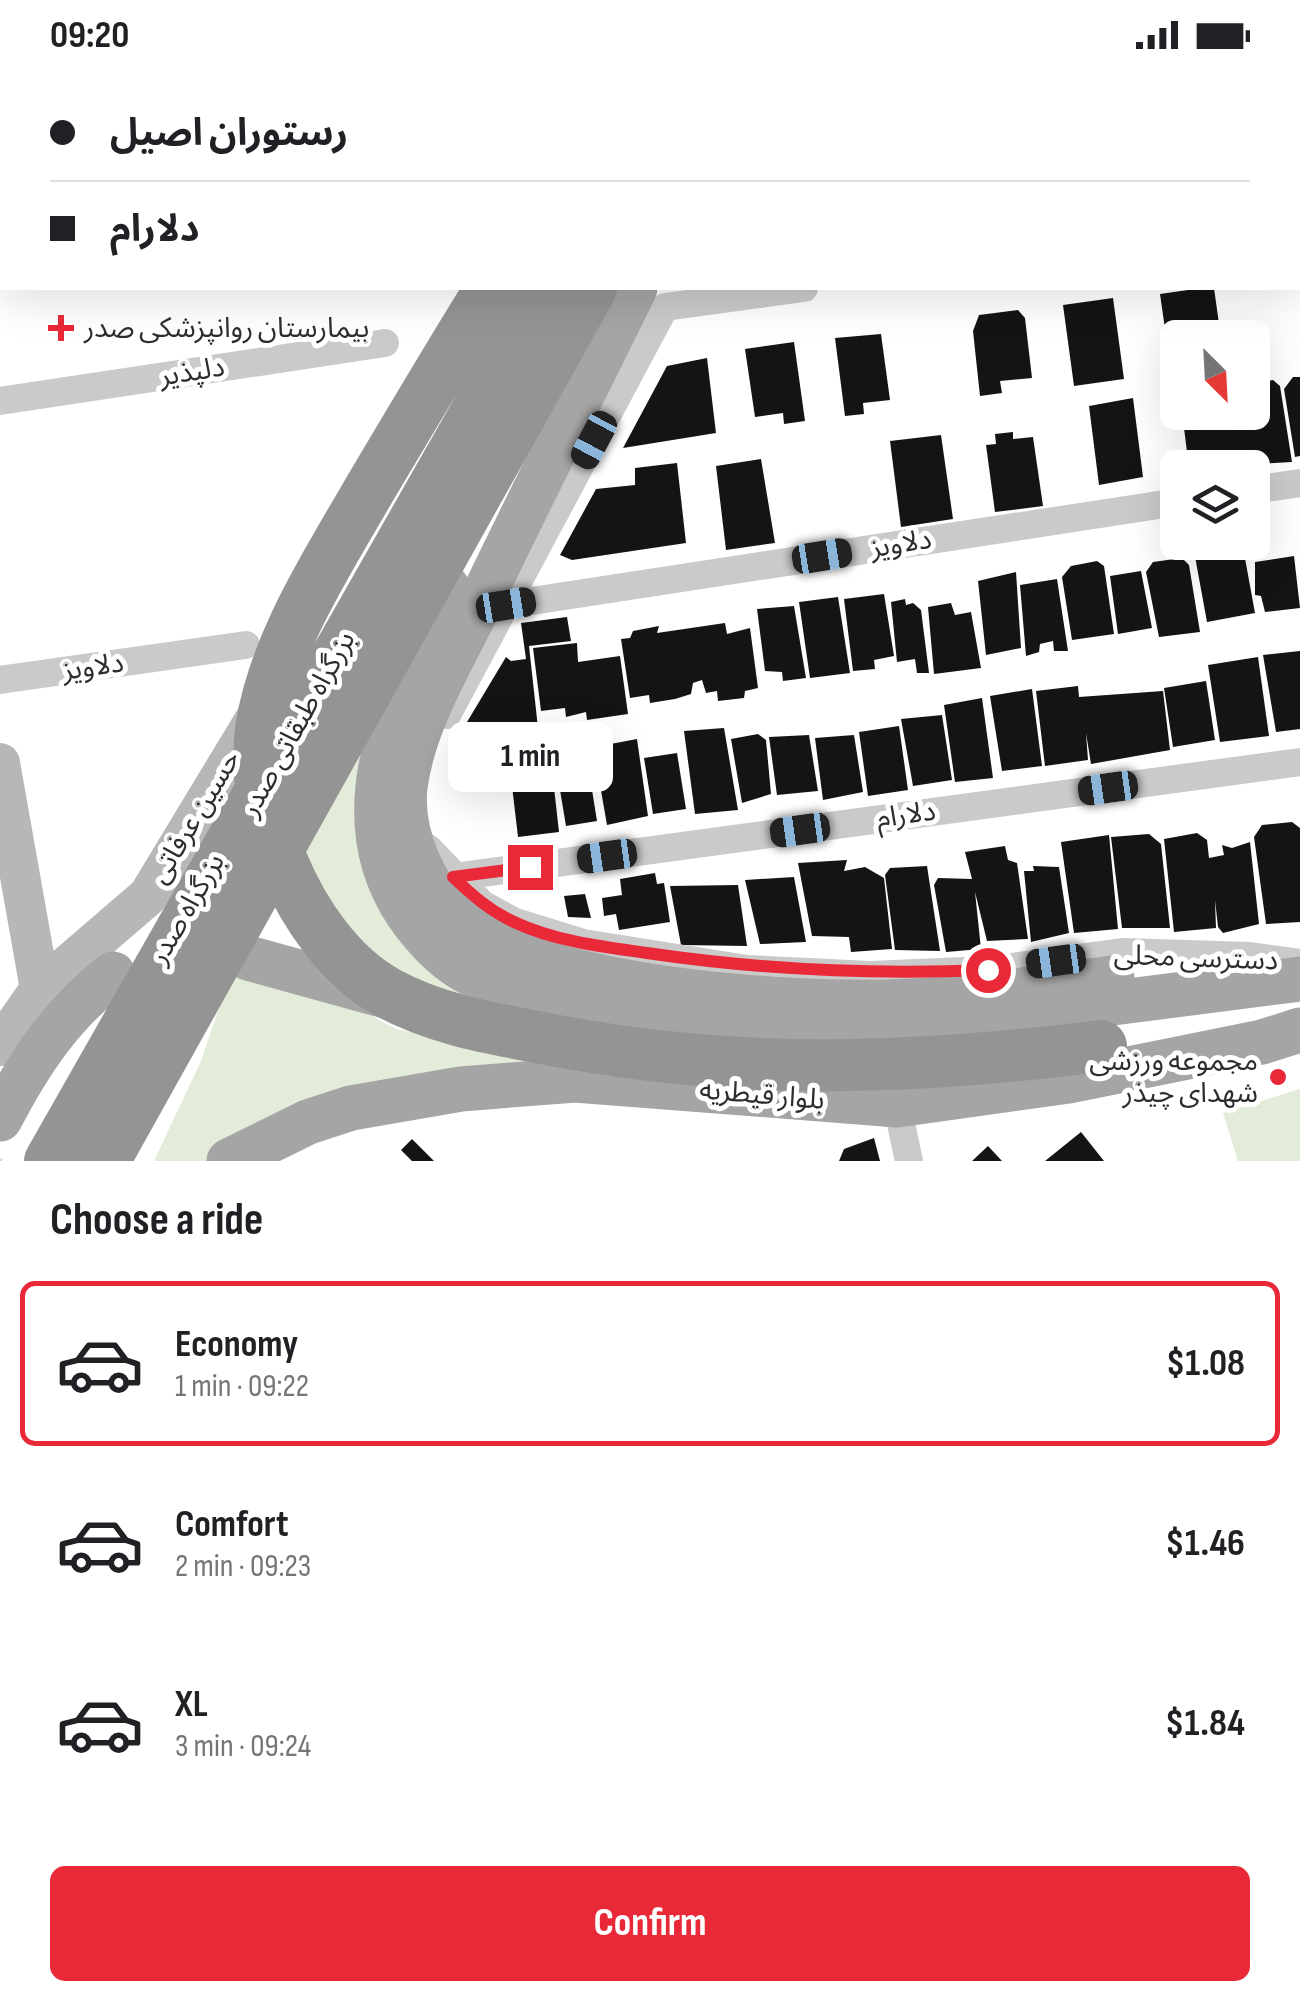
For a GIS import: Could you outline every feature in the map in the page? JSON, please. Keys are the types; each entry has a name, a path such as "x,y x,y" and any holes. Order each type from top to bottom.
{"highway":[{"path":"490,290 342,537 280,656 262,729 261,785 267,824 288,877 332,946 386,992 437,1015 591,1048 778,1068 924,1066 1101,1046"},
{"name":"بزرگراه صدر","path":"42,1161 233,829 368,568 529,290"},
{"name":"بزرگراه طبقاتی صدر","path":"50,1161 546,290"},
{"name":"بزرگراه صدر","path":"112,1161 592,290"},
{"name":"بزرگراه طبقاتی صدر","path":"104,1161 242,943 592,290"},
{"path":"138,1161 242,943"},
{"path":"26,1161 46,1129 98,1074"}],"main road":[{"path":"650,297 419,728 405,811 412,843 433,889 464,924 520,952 580,972 677,990 886,1002 979,996 1112,978 1279,980"},
{"path":"508,438 395,712 379,765 376,817 381,858 392,886 437,951 472,974 522,992 748,1029"},
{"name":"حسین عرفاتی","path":"0,1046 40,989 148,896 228,758 310,636 368,568"},
{"path":"0,764 40,989"},
{"path":"242,943 426,1007 498,1018 748,1029 894,1031 1279,980"},
{"path":"0,1120 46,1038 78,1001 112,974"},
{"path":"1101,1046 1214,1028 1281,1036"},
{"name":"بلوار قیطریه","path":"229,1161 308,1122 351,1108 461,1089 575,1080 898,1105 1068,1081 1281,1036"}],"street":[{"path":"650,297 770,290"},
{"name":"دسترسی محلی","path":"650,297 506,605 416,783 412,801 419,830 453,877 482,904 542,933 747,969 870,975 968,970 1124,952 1250,956 1300,963"},
{"name":"دلپذیر","path":"0,401 385,343"},
{"path":"1270,487 1300,483"},
{"name":"دلاویز","path":"506,605 1160,505"},
{"name":"دلاویز","path":"0,680 246,645"},
{"name":"دلارام","path":"453,877 1300,762"},
{"path":"898,1105 909,1161"},
{"path":"261,1161 351,1108"}],"green space":[{"path":"370,707 367,800 594,1015 409,986 358,945 298,855"},
{"path":"238,968 353,1006 396,1029 557,1064 218,1153 207,1161 154,1161 201,1061 227,985"},
{"path":"1300,1089 1300,1161 1238,1161 1223,1113"}],"building":[{"path":"1214,290 1218,320 1164,320 1160,294"},
{"path":"1113,298 1124,379 1074,386 1063,305"},
{"path":"1018,310 1025,318 1032,378 1000,381 1002,393 980,396 973,331 979,315"},
{"path":"881,334 890,400 863,403 864,414 845,416 835,338"},
{"path":"794,342 805,421 784,424 783,413 755,417 745,349"},
{"path":"707,358 716,433 623,448 667,366"},
{"path":"1293,377 1300,377 1300,456 1295,457 1284,389"},
{"path":"1270,381 1280,386 1292,462 1270,463 1270,450 1187,450 1184,430 1270,430"},
{"path":"1133,398 1143,477 1099,485 1089,406"},
{"path":"1013,432 1013,439 1033,437 1043,506 995,512 986,445 996,444 995,434"},
{"path":"941,435 953,519 901,527 890,441"},
{"path":"761,459 775,543 726,550 716,466"},
{"path":"677,463 686,543 572,560 560,555 596,489 635,485 635,468"},
{"path":"1294,556 1300,608 1265,612 1261,596 1255,595 1255,562"},
{"path":"1184,560 1189,565 1200,632 1159,637 1146,572 1153,562"},
{"path":"1196,560 1245,560 1255,613 1207,622"},
{"path":"1097,561 1104,566 1114,634 1072,640 1062,577 1071,566"},
{"path":"1141,571 1152,628 1118,634 1110,576"},
{"path":"1016,572 1021,648 986,655 978,581"},
{"path":"1057,579 1068,651 1054,651 1053,641 1040,644 1039,652 1026,656 1020,585"},
{"path":"884,594 894,656 874,660 875,669 853,671 844,599"},
{"path":"838,597 850,673 810,678 799,602"},
{"path":"905,599 906,605 913,603 921,610 929,673 917,673 915,659 897,662 891,602"},
{"path":"951,603 955,615 971,612 981,668 934,674 928,607"},
{"path":"794,606 806,678 783,681 782,672 765,671 757,609"},
{"path":"567,617 571,641 529,646 538,728 455,742 506,657 511,661 526,659 521,623"},
{"path":"725,623 727,634 750,628 758,688 745,691 744,698 718,701 717,691 706,693 702,680 693,683 691,694 675,699 650,703 649,695 630,698 621,639 630,638 633,631 659,626 657,633"},
{"path":"577,643 578,662 620,656 628,714 587,720 586,712 566,717 565,708 541,711 533,648"},
{"path":"1300,651 1300,729 1276,732 1263,655"},
{"path":"1258,657 1269,736 1220,742 1208,665"},
{"path":"1206,681 1215,740 1173,747 1164,688"},
{"path":"1078,686 1079,697 1163,691 1170,750 1091,764 1086,733 1088,760 1045,766 1036,691"},
{"path":"1032,689 1042,766 1002,771 990,696"},
{"path":"982,698 993,778 955,782 944,705"},
{"path":"942,715 952,780 913,786 901,719"},
{"path":"899,726 908,790 868,796 859,732"},
{"path":"724,728 738,810 695,814 684,731"},
{"path":"758,734 766,740 771,794 742,803 731,739"},
{"path":"809,735 818,791 777,795 769,737"},
{"path":"854,735 863,792 823,800 815,738"},
{"path":"637,739 648,816 607,825 595,756 600,746"},
{"path":"677,753 686,809 653,814 644,758"},
{"path":"541,754 551,761 559,832 518,837 509,760"},
{"path":"581,758 582,766 588,765 597,821 566,826 557,772 565,771 564,760"},
{"path":"1292,822 1300,828 1300,922 1266,924 1254,837 1262,825"},
{"path":"1197,833 1207,840 1209,858 1224,855 1222,845 1232,848 1250,842 1259,924 1223,933 1218,927 1215,900 1216,928 1174,932 1164,839"},
{"path":"1149,834 1161,844 1170,928 1122,928 1111,837"},
{"path":"1109,835 1118,929 1074,933 1061,842"},
{"path":"1005,846 1008,860 1017,863 1028,939 987,941 975,892 981,949 946,952 934,885 938,878 972,879 965,852"},
{"path":"847,860 844,871 865,867 884,878 892,949 851,952 849,937 812,936 798,863"},
{"path":"927,866 940,951 895,950 885,875 890,868"},
{"path":"1033,866 1059,867 1069,933 1031,942 1024,871 1034,871"},
{"path":"655,873 657,884 664,883 670,922 619,930 616,914 604,916 602,898 622,895 620,879"},
{"path":"794,877 806,942 760,944 745,880"},
{"path":"738,885 747,946 681,945 670,886"},
{"path":"585,894 591,918 568,917 564,896"},
{"path":"1081,1132 1104,1161 1045,1161"},
{"path":"874,1138 880,1161 839,1161 844,1149"},
{"path":"412,1139 434,1161 412,1161 401,1150"},
{"path":"988,1146 1002,1161 972,1161"}],"place":[{"name":"بیمارستان روانپزشکی صدر","path":"61,328"},
{"name":"مجموعه ورزشی شهدای چیذر","path":"1278,1077"}],"route":[{"path":"530,867 453,877 482,904 515,922 583,943 747,969 870,975 988,970"}]}
